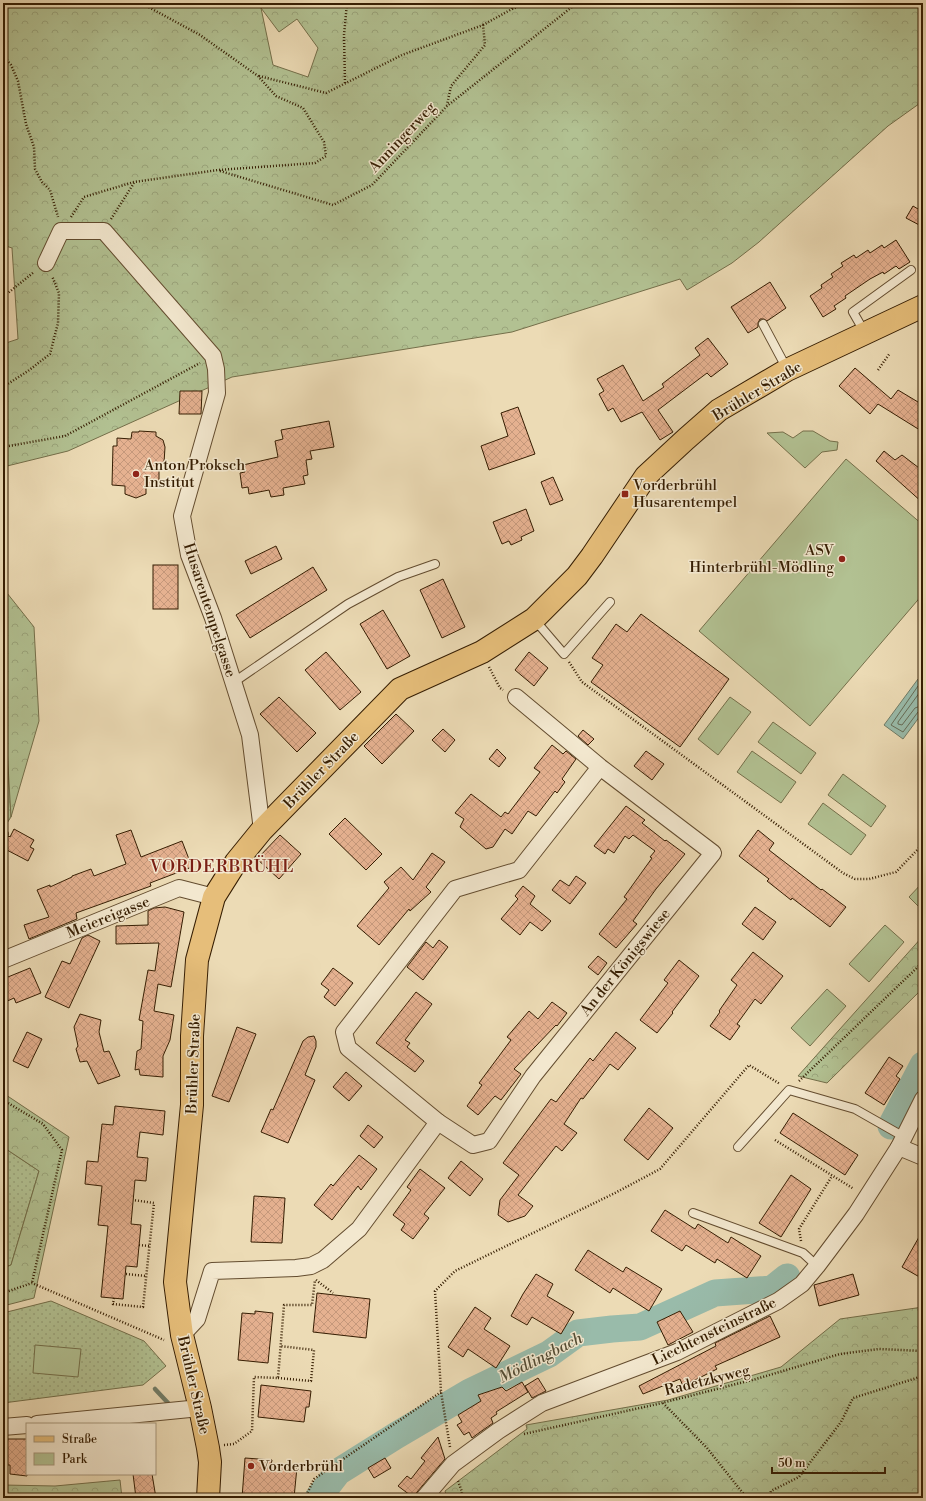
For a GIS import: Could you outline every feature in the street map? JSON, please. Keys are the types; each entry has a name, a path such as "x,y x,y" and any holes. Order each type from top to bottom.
{"main road":[{"name":"Brühler Straße","path":"208,1498 210,1462 200,1408 172,1337 175,1282 192,1105 192,1036 197,960 214,897 236,862 262,830 400,689 482,652 534,619 577,576 646,476 720,410 787,370 923,306"}],"street":[{"path":"46,263 61,231 104,231 213,356"},
{"name":"Husarentempelgasse","path":"213,356 216,369 217,393 182,516 189,555 213,618 250,735 262,830"},
{"name":"An der Königswiese","path":"516,697 600,767 713,854 533,1076 489,1142 473,1145 438,1122 348,1048 344,1032 455,889 520,870 600,767"},
{"name":"Meiereigasse","path":"3,960 179,888 214,897"},
{"name":"Liechtensteinstraße","path":"424,1498 453,1464 498,1431 542,1403 677,1352 778,1301 802,1284 817,1266 838,1233 867,1197 901,1140 923,1099"},
{"path":"172,1337 198,1319 212,1271 313,1273 323,1260 358,1229 438,1122"},
{"path":"901,1140 923,1157"},
{"path":"47,1423 200,1408"},
{"path":"3,1427 26,1425"}],"lane":[{"path":"866,334 853,312 911,270"},
{"path":"763,324 787,370"},
{"path":"234,682 348,604 398,577 435,564"},
{"path":"534,619 564,654 610,602"},
{"path":"738,1147 789,1090 855,1109 884,1126 901,1140"},
{"path":"693,1213 803,1253 817,1266"}],"path":[{"path":"61,231 84,197 134,182 218,170 315,163 326,156 324,142 303,108 276,96 258,76 200,35 141,3"},
{"path":"346,83 344,35 347,3"},
{"path":"512,9 516,3"},
{"path":"258,76 326,93 402,55 483,25 512,9 528,3"},
{"name":"Anningerweg","path":"218,170 334,205 372,186 447,106 577,3"},
{"path":"447,106 451,86 485,45 483,25"},
{"path":"3,54 11,65 18,81 26,124 34,147 35,169 42,182 50,190 61,231"},
{"path":"104,231 134,182"},
{"path":"3,294 8,293 46,263 59,293 58,323 50,354 28,371 3,387"},
{"path":"878,370 890,353"},
{"path":"3,447 65,436 213,356"},
{"path":"564,654 582,682 843,873 855,879 869,879 896,872 923,844"},
{"path":"489,666 500,688 516,697"},
{"path":"453,1464 441,1392 435,1291 455,1272 615,1193 660,1169 749,1065 789,1090 923,962"},
{"path":"3,1100 43,1124 62,1150 32,1283"},
{"path":"775,1140 867,1197"},
{"path":"803,1253 799,1229 832,1176"},
{"path":"114,1298 113,1304 143,1307 154,1203 133,1200"},
{"path":"139,1245 149,1246"},
{"path":"313,1273 333,1293"},
{"path":"278,1378 284,1305 312,1305 313,1273"},
{"path":"126,1274 146,1276"},
{"path":"3,1293 32,1283 172,1337"},
{"path":"208,1448 234,1444 252,1431 254,1377 311,1382 314,1350 280,1346"},
{"name":"Radetzkyweg","path":"498,1431 508,1438 662,1403 756,1379 840,1354 879,1349 923,1351"},
{"path":"769,1498 771,1491 799,1477 841,1422 853,1398 923,1376"},
{"path":"305,1498 314,1479 441,1392"},
{"path":"662,1403 707,1448 746,1497 745,1498"},
{"path":"461,1498 462,1492"}],"green space":[{"path":"3,3 923,3 923,101 888,126 759,242 732,263 687,290 680,279 512,332 232,377 68,451 3,467 3,344 18,339 12,248 3,245","holes":["261,8 279,32 297,19 318,48 308,77 273,65"]},
{"path":"803,431 813,431 830,441 838,442 837,450 822,452 805,468 767,433 783,432 793,438"},
{"name":"ASV Hinterbrühl-Mödling","path":"846,459 923,525 923,594 810,726 699,631"},
{"path":"3,588 34,627 39,721 11,817 6,730 3,729"},
{"path":"730,697 751,712 718,755 698,739"},
{"path":"773,722 816,753 801,774 758,742"},
{"path":"3,729 6,730 11,817 3,829"},
{"path":"752,751 796,782 781,803 737,772"},
{"path":"843,774 886,806 871,827 828,795"},
{"path":"823,803 866,835 851,855 808,824"},
{"path":"923,882 923,911 909,897"},
{"path":"885,925 904,942 869,982 849,964"},
{"path":"923,936 923,988 827,1083 798,1076"},
{"path":"827,989 846,1006 810,1046 791,1028"},
{"path":"3,1093 69,1137 34,1298 3,1306 3,1268 11,1265 39,1171 3,1147"},
{"path":"3,1147 39,1171 11,1265 3,1268"},
{"path":"51,1301 144,1341 166,1366 143,1385 3,1403 3,1313"},
{"path":"923,1307 923,1498 447,1498 445,1491 527,1429 526,1425 668,1400 781,1367 840,1319"},
{"path":"35,1345 81,1349 78,1377 33,1373"},
{"path":"120,1480 122,1498 3,1498 3,1485 55,1486"}],"water":[{"path":"918,679 923,683 923,712 903,739 884,725"}],"building":[{"path":"913,206 923,212 923,227 906,218"},
{"path":"896,240 910,262 899,269 896,266 884,274 883,272 870,279 845,296 846,298 834,306 836,309 823,317 810,296 822,288 821,285 833,277 831,274 843,266 841,263 854,255 856,258 868,250 870,253 882,245 884,248"},
{"path":"770,282 786,308 767,321 760,319 758,327 748,333 731,307"},
{"path":"708,338 728,364 711,377 707,373 658,410 673,432 660,440 642,412 621,422 613,408 608,411 599,394 604,391 597,379 623,365 643,401 664,387 662,384 700,355 695,348"},
{"path":"855,368 891,399 898,390 923,405 923,432 878,404 870,414 839,386"},
{"path":"180,391 202,391 201,414 179,414"},
{"path":"518,407 535,454 489,470 481,446 508,436 501,413"},
{"path":"329,421 334,447 310,451 312,459 306,460 308,475 303,476 305,484 283,488 284,495 271,497 269,490 249,494 248,487 242,488 240,473 245,472 243,465 278,457 275,441 283,439 281,430"},
{"name":"Anton Proksch Institut","path":"132,432 156,432 156,436 163,440 165,447 164,463 159,463 159,485 146,486 146,494 136,498 125,494 125,486 112,485 113,446 117,446 117,438 131,439"},
{"path":"884,451 895,460 902,455 923,471 923,503 876,461"},
{"path":"553,477 563,500 550,505 541,482"},
{"path":"526,509 534,531 521,537 522,540 511,545 509,541 502,544 493,522"},
{"path":"276,546 282,559 251,574 245,561"},
{"path":"153,565 178,565 178,609 153,609"},
{"path":"313,567 327,590 250,638 236,615"},
{"path":"443,579 465,627 442,638 420,590"},
{"path":"383,610 410,656 387,669 360,624"},
{"path":"641,614 729,679 680,747 591,682 603,665 592,658 616,624 627,632"},
{"path":"326,652 361,692 340,710 305,670"},
{"path":"529,652 548,668 534,686 515,670"},
{"path":"279,697 316,733 297,752 260,714"},
{"path":"396,714 414,731 382,764 364,746"},
{"path":"443,729 455,740 445,752 432,740"},
{"path":"583,730 594,739 588,745 578,736"},
{"path":"552,745 563,754 566,751 576,759 562,779 565,782 557,793 555,791 536,816 528,811 512,834 505,829 493,847 486,849 460,827 464,819 455,813 471,794 501,817 505,812 508,814 540,772 534,768"},
{"path":"497,749 506,758 499,767 489,759"},
{"path":"646,751 664,764 652,780 634,766"},
{"path":"626,806 645,820 642,823 685,854 656,889 633,921 637,924 616,948 599,934 627,899 624,897 652,858 650,857 655,851 633,835 629,839 625,836 614,853 608,849 605,854 594,846"},
{"path":"345,818 382,854 366,870 329,834"},
{"path":"14,829 34,840 30,847 34,849 28,861 3,848 4,841 9,836 10,837"},
{"path":"131,830 141,857 182,841 192,867 150,883 151,886 76,913 77,919 29,939 24,925 49,917 37,890 50,885 50,887 72,876 91,869 94,876 126,864 116,835"},
{"path":"758,830 774,843 769,850 821,890 822,889 846,907 830,927 792,898 791,900 767,881 769,879 739,856"},
{"path":"280,835 301,854 279,879 257,859"},
{"path":"432,853 445,862 426,887 431,892 410,911 409,909 379,945 357,926 389,888 384,882 401,867 413,880"},
{"path":"576,876 586,883 570,904 552,890 560,880 569,886"},
{"path":"523,886 535,896 530,904 551,921 542,931 530,922 520,935 501,919 518,899 515,896"},
{"path":"165,907 184,912 171,987 158,984 154,1011 174,1015 170,1040 163,1056 163,1077 140,1075 139,1069 135,1070 137,1051 141,1049 143,1021 139,1020 148,970 155,971 159,943 116,944 116,926 148,925 148,911 154,908"},
{"path":"755,907 776,922 763,940 742,924"},
{"path":"88,935 100,941 69,1008 45,997 62,961 70,964 82,938"},
{"path":"439,940 448,947 423,980 407,967 426,942 433,948"},
{"path":"753,952 783,976 761,1004 755,999 737,1024 740,1026 730,1040 710,1026 737,985 731,980"},
{"path":"598,956 607,963 598,975 588,967"},
{"path":"679,960 699,976 657,1033 640,1020 668,983 664,980"},
{"path":"30,968 41,993 16,1003 14,998 3,1003 3,979"},
{"path":"333,968 353,983 335,1006 324,997 329,990 321,984"},
{"path":"416,992 432,1004 405,1040 410,1043 407,1047 424,1061 415,1072 376,1043"},
{"path":"552,1002 567,1013 557,1026 556,1025 514,1069 521,1074 501,1100 495,1096 478,1115 467,1106 482,1085 479,1083 511,1040 507,1037 529,1011 538,1019"},
{"path":"80,1014 101,1020 99,1032 104,1052 109,1051 120,1076 98,1084 87,1061 80,1062 76,1049 78,1046 74,1027"},
{"path":"237,1027 256,1034 229,1102 212,1096"},
{"path":"27,1032 42,1039 28,1068 13,1061"},
{"path":"616,1032 636,1048 618,1070 610,1064 583,1099 581,1098 564,1124 577,1133 562,1151 556,1146 518,1195 533,1206 525,1216 508,1222 498,1215 500,1200 519,1175 503,1163 551,1099 556,1102 590,1058 593,1061"},
{"path":"314,1036 316,1047 305,1075 315,1080 288,1143 261,1132 271,1109 273,1110 303,1041 308,1037"},
{"path":"889,1057 903,1066 896,1076 900,1079 884,1105 865,1093"},
{"path":"346,1072 362,1086 349,1101 333,1087"},
{"path":"115,1106 165,1111 163,1135 140,1132 137,1157 148,1158 146,1181 135,1180 131,1224 141,1225 137,1267 126,1266 123,1299 101,1297 108,1226 98,1225 102,1186 85,1184 87,1161 98,1162 102,1124 113,1125"},
{"path":"649,1108 673,1128 648,1160 624,1140"},
{"path":"793,1113 858,1155 845,1175 780,1133"},
{"path":"368,1125 383,1137 374,1148 360,1136"},
{"path":"359,1155 377,1169 361,1190 358,1186 332,1220 314,1205 331,1184 333,1186"},
{"path":"461,1161 483,1179 470,1196 448,1178"},
{"path":"420,1169 445,1188 424,1214 429,1218 413,1239 401,1230 405,1224 393,1215 411,1190 407,1187"},
{"path":"791,1175 811,1189 781,1237 759,1223"},
{"path":"254,1196 285,1198 282,1243 251,1242"},
{"path":"665,1210 695,1229 698,1224 728,1243 731,1237 761,1256 747,1278 717,1259 715,1263 686,1245 682,1251 651,1231"},
{"path":"923,1230 923,1279 902,1267"},
{"path":"588,1250 623,1272 626,1267 662,1289 649,1311 613,1288 610,1293 575,1270"},
{"path":"536,1274 553,1284 547,1296 574,1312 561,1334 532,1317 527,1325 511,1316"},
{"path":"853,1274 859,1295 819,1306 814,1285"},
{"path":"317,1293 370,1299 366,1338 313,1332"},
{"path":"475,1307 491,1318 484,1329 510,1346 496,1368 468,1349 463,1357 448,1347"},
{"path":"255,1311 273,1313 268,1363 238,1360 242,1313 255,1314"},
{"path":"680,1311 693,1332 668,1345 657,1322"},
{"path":"770,1316 780,1337 715,1366 717,1369 683,1386 680,1379 643,1394 639,1386 716,1346 715,1343"},
{"path":"538,1378 546,1391 532,1398 525,1386"},
{"path":"522,1382 528,1392 496,1412 497,1414 491,1418 493,1423 472,1438 469,1432 464,1435 457,1425 462,1422 458,1415 481,1401 478,1395 502,1387 506,1391"},
{"path":"261,1385 311,1391 309,1407 306,1407 304,1422 258,1417"},
{"path":"438,1437 445,1459 417,1492 414,1498 398,1486 407,1476 411,1479 425,1461 421,1458"},
{"path":"3,1439 26,1439 27,1476 10,1474 10,1465 3,1465"},
{"path":"245,1458 272,1460 271,1465 297,1467 294,1498 242,1498"},
{"path":"385,1458 391,1468 374,1478 368,1468"},
{"path":"133,1475 152,1475 156,1498 136,1498"}],"waterway":[{"name":"Mödlingbach","path":"891,1126 923,1065"},
{"name":"Mödlingbach","path":"318,1498 338,1472 470,1392 549,1354 578,1333 640,1327 715,1293 772,1289 787,1277"},
{"path":"155,1389 169,1404"}],"place":[{"name":"Anton Proksch Institut","path":"136,474"},
{"name":"Vorderbrühl Husarentempel","path":"625,494"},
{"name":"ASV Hinterbrühl-Mödling","path":"842,559"},
{"name":"Vorderbrühl","path":"251,1466"}],"district":[{"name":"VORDERBRÜHL","path":"222,866"}]}
